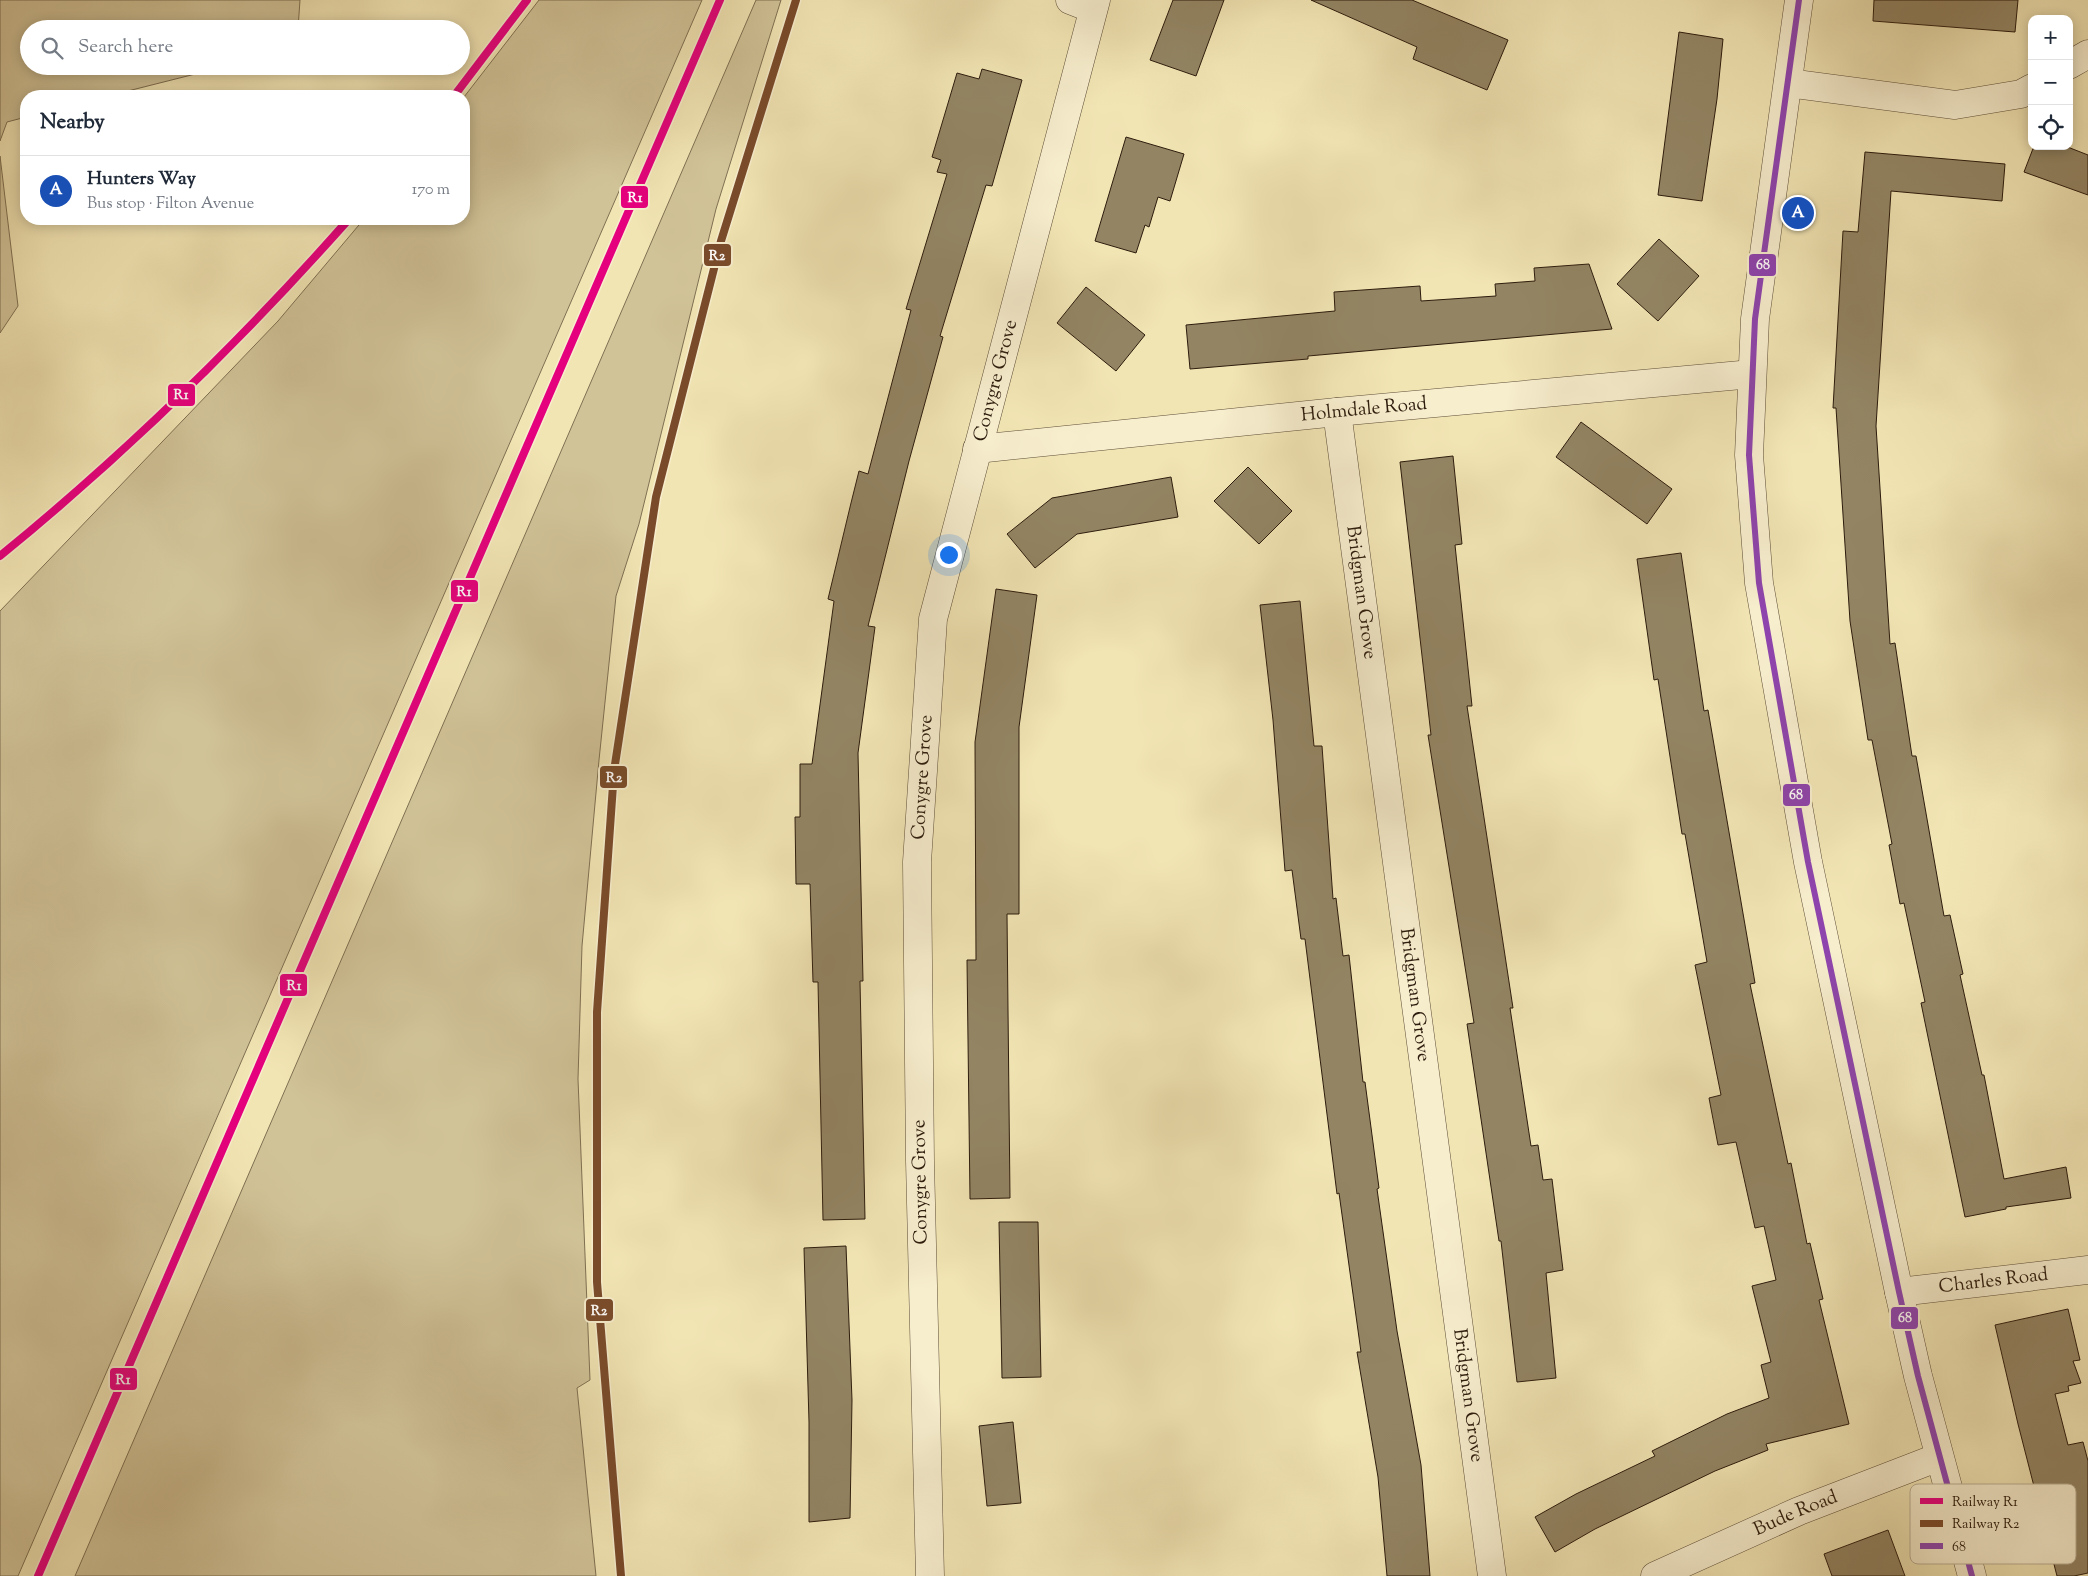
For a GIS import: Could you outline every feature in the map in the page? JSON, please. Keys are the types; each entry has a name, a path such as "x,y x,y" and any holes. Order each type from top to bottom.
{"street":[{"path":"1799,0 1762,258 1752,374 1749,455 1754,530 1762,603 1808,862 1899,1292 1918,1376 1946,1484"},
{"name":"Conygre Grove","path":"930,1576 920,1161 916,862 933,619 977,449 1086,3"},
{"path":"2073,63 2088,54"},
{"path":"1788,83 1955,105 2021,94 2028,90"},
{"name":"Holmdale Road","path":"977,449 1336,412 1752,374"},
{"name":"Bridgman Grove","path":"1336,412 1492,1576"},
{"name":"Charles Road","path":"1899,1292 2088,1270"},
{"name":"Bude Road","path":"1654,1576 1799,1511 1939,1457"}],"shaded area":[{"path":"0,0 300,0 299,20 20,20 20,75 191,75 132,90 20,90 20,119 7,122 0,141"},
{"path":"539,0 702,0 18,1576 0,1576 0,611 278,321 359,225 470,225 469,90"},
{"path":"756,0 781,0 716,209 639,524 616,596 599,760 582,946 578,1079 590,1380 577,1388 596,1576 75,1576"},
{"path":"0,156 18,306 0,333"}],"building":[{"path":"1173,0 1224,0 1196,76 1150,60"},
{"path":"1311,0 1412,0 1508,40 1487,90 1413,59 1417,47"},
{"path":"1874,0 2018,0 2015,32 1873,21"},
{"path":"1679,32 1723,39 1717,99 1702,201 1658,195"},
{"path":"982,69 1022,80 992,186 986,185 940,336 943,337 909,461 868,626 875,627 858,753 863,981 860,981 865,1219 823,1220 818,982 813,982 810,884 796,884 795,817 800,817 800,764 812,764 834,601 828,599 851,503 859,471 868,474 911,310 906,309 947,174 937,172 941,160 932,157 957,73 979,79"},
{"path":"1126,137 1184,154 1170,201 1158,197 1149,227 1145,225 1136,253 1095,241"},
{"path":"2073,149 2088,155 2088,195 2024,172 2032,150"},
{"path":"1865,152 2005,164 2002,201 1891,191 1876,426 1890,644 1895,643 1912,756 1916,756 1944,916 1950,915 1963,974 1960,975 1982,1075 1984,1075 2004,1179 2066,1167 2071,1198 2006,1207 2006,1209 1965,1217 1921,1003 1925,1002 1904,903 1900,904 1889,845 1892,844 1872,740 1868,740 1850,621 1836,408 1833,408 1843,231 1858,232"},
{"path":"1659,239 1699,276 1658,321 1617,284"},
{"path":"1589,264 1612,329 1308,356 1308,359 1190,369 1186,325 1335,311 1334,292 1420,286 1421,301 1496,296 1495,284 1535,281 1534,268"},
{"path":"1086,287 1145,335 1116,371 1057,323"},
{"path":"1581,422 1672,489 1647,524 1556,457"},
{"path":"1453,456 1462,544 1455,545 1472,706 1467,706 1513,1008 1510,1008 1531,1146 1538,1145 1543,1180 1552,1179 1563,1270 1546,1273 1556,1378 1517,1382 1501,1241 1499,1241 1467,1024 1474,1023 1428,735 1431,735 1400,462"},
{"path":"1248,467 1292,511 1259,544 1214,501"},
{"path":"1171,477 1178,517 1077,534 1035,568 1007,534 1052,498"},
{"path":"1681,553 1704,711 1708,710 1755,983 1750,984 1788,1164 1791,1163 1807,1244 1810,1243 1823,1299 1819,1300 1849,1424 1766,1444 1768,1450 1715,1471 1595,1529 1555,1552 1535,1517 1576,1494 1655,1456 1652,1451 1727,1414 1769,1398 1761,1365 1771,1362 1752,1286 1776,1280 1764,1226 1755,1228 1736,1142 1718,1145 1709,1098 1721,1095 1695,965 1707,962 1685,834 1682,834 1658,679 1654,680 1637,559"},
{"path":"996,589 1037,595 1019,727 1019,914 1007,914 1010,1198 970,1199 967,960 976,960 975,742"},
{"path":"1300,601 1314,746 1322,746 1333,899 1336,898 1343,956 1349,955 1363,1082 1365,1082 1379,1188 1377,1189 1397,1331 1421,1465 1430,1576 1387,1576 1378,1477 1357,1352 1361,1352 1339,1193 1337,1194 1305,939 1301,939 1292,870 1285,871 1273,720 1260,605"},
{"path":"999,1222 1038,1222 1041,1377 1002,1378"},
{"path":"846,1246 852,1400 850,1518 809,1522 809,1422 804,1248"},
{"path":"2068,1309 2080,1360 2073,1361 2081,1383 2068,1386 2069,1391 2055,1394 2068,1445 2083,1442 2088,1461 2088,1573 2074,1576 2057,1576 2054,1564 2076,1564 2076,1484 2033,1484 1995,1325"},
{"path":"1013,1422 1021,1503 987,1506 979,1426"},
{"path":"1888,1530 1905,1576 1832,1576 1824,1554"}],"railway":[{"path":"621,1576 597,1282 597,1012 614,771 656,497 721,241 796,0"}],"rail line":[{"name":"R1","path":"470,75 527,0"},
{"name":"R1","path":"38,1576 720,0"},
{"name":"R2","path":"621,1576 597,1282 597,1012 614,771 656,497 721,241 796,0"},
{"name":"R1","path":"459,90 470,75"},
{"name":"R1","path":"0,556 92,477 181,395 225,352 344,225"}],"transit line":[{"name":"68","path":"1799,0 1755,319 1749,455 1759,583 1808,862 1899,1292 1918,1376 1947,1484"},
{"name":"68","path":"1969,1564 1972,1576"}],"place":[{"name":"Hunters Way","path":"1798,213"}]}
